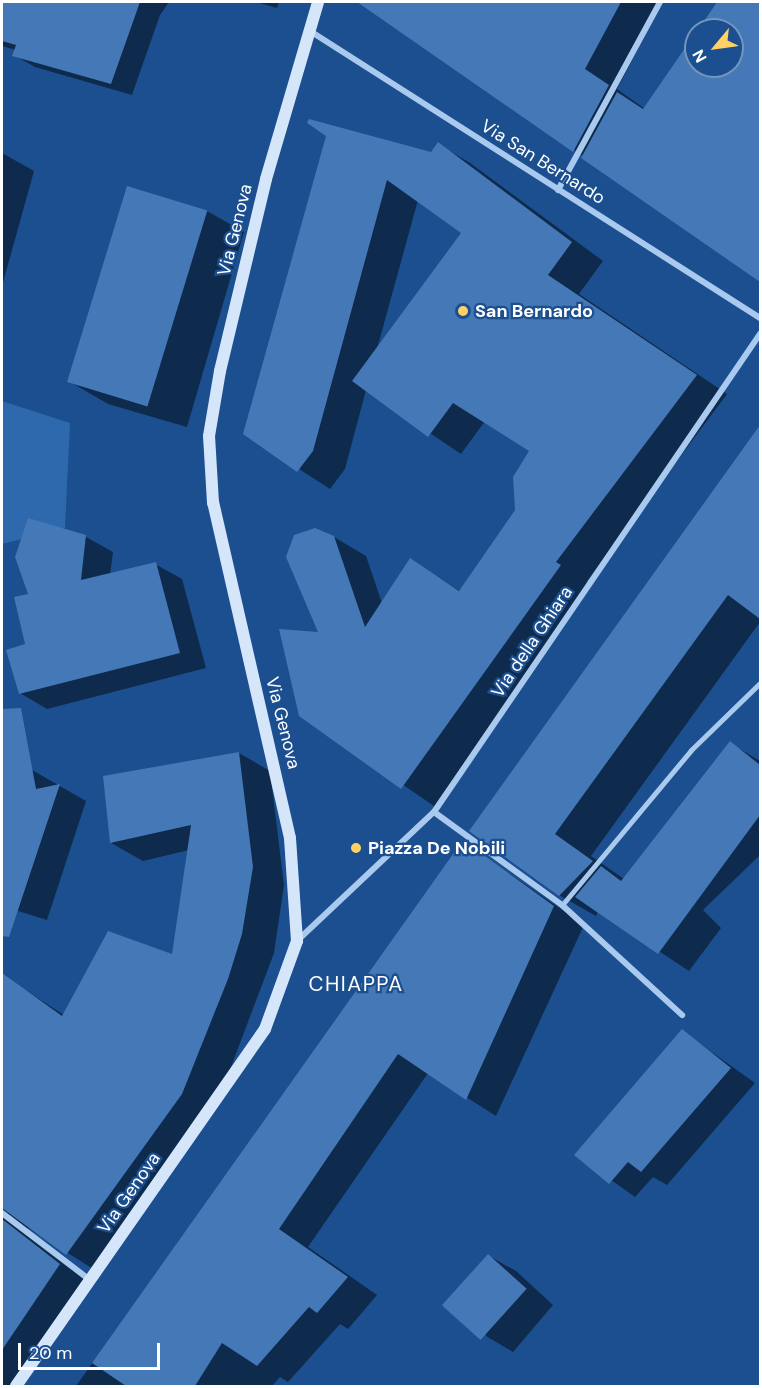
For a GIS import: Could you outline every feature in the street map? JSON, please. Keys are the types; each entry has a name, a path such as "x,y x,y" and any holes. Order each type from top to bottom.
{"main road":[{"name":"Via Genova","path":"16,1386 265,1029 297,940 290,838 213,503 209,436 220,371 263,190 318,2"}],"street":[{"path":"558,190 660,2"},
{"name":"Via San Bernardo","path":"310,31 760,318"},
{"name":"Via della Ghiara","path":"297,940 434,812 760,334"},
{"path":"562,905 691,750 760,683"},
{"path":"434,812 562,905 682,1015"},
{"path":"2,1213 91,1280"}],"shaded area":[{"path":"2,401 70,423 65,528 2,544"}],"building":[{"path":"2,2 140,2 111,84 12,56 16,45 2,41"},
{"path":"357,2 621,2 585,69 609,85 573,152"},
{"path":"717,2 760,2 760,282 581,158 617,92 643,109 684,49 684,78 744,78 744,18 706,18"},
{"path":"309,119 431,152 438,142 572,242 548,275 697,375 556,562 561,565 401,789 299,716 279,629 318,632 286,557 294,535 315,528 334,536 365,627 410,558 459,591 515,510 513,477 529,451 453,403 428,437 352,381 461,233 387,180 313,451 297,472 243,434 326,136 307,123"},
{"path":"127,186 207,211 147,407 67,382"},
{"path":"760,425 760,619 728,595 555,834 593,861 559,896 469,831"},
{"path":"28,518 86,535 81,580 156,562 180,653 19,694 6,650 25,644 14,597 28,594 15,557"},
{"path":"21,708 36,789 60,784 9,937 2,936 2,709"},
{"path":"730,741 760,765 760,815 658,954 575,897 601,866 621,881"},
{"path":"239,752 253,867 242,934 228,979 182,1094 66,1255 2,1208 2,973 62,1016 108,931 172,954 191,825 110,843 103,776"},
{"path":"463,840 554,906 466,1100 398,1054 279,1229 348,1277 317,1313 309,1307 257,1366 222,1343 195,1386 126,1386 92,1363"},
{"path":"682,1029 731,1068 641,1172 628,1162 609,1184 574,1155"},
{"path":"2,1219 60,1264 2,1350"},
{"path":"488,1254 527,1289 480,1340 442,1305"}],"place":[{"name":"San Bernardo","path":"463,311"},
{"name":"Piazza De Nobili","path":"356,848"}],"district":[{"name":"CHIAPPA","path":"356,984"}]}
